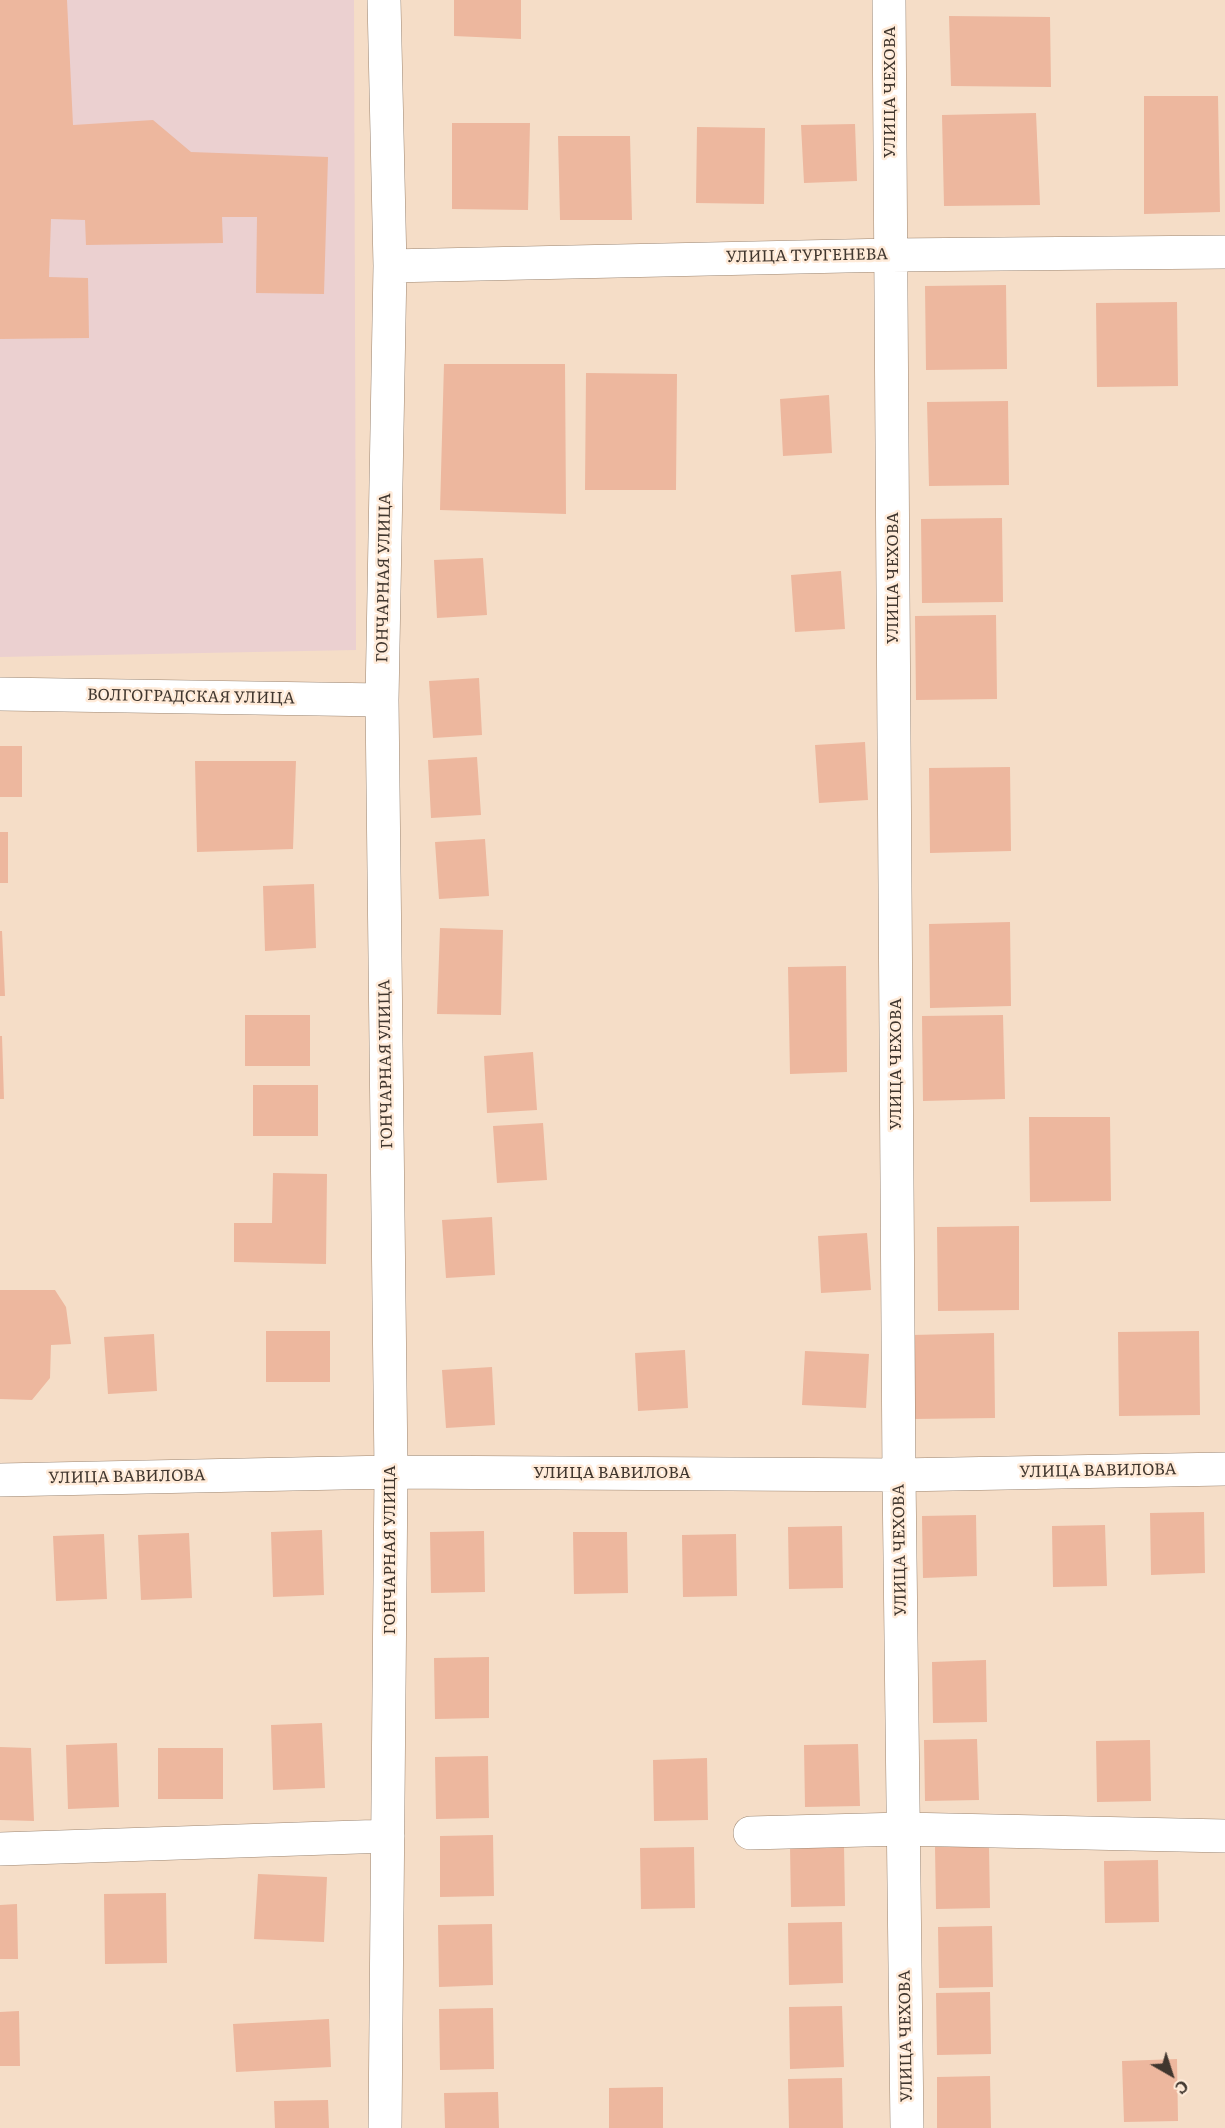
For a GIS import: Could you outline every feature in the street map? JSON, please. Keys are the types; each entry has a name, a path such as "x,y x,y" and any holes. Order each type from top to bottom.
{"street":[{"name":"ГОНЧАРНАЯ УЛИЦА","path":"384,0 390,266 382,700 391,1472 385,2128"},
{"name":"УЛИЦА ЧЕХОВА","path":"889,0 899,1475 907,2128"},
{"name":"УЛИЦА ТУРГЕНЕВА","path":"390,266 891,255 1225,252"},
{"name":"ВОЛГОГРАДСКАЯ УЛИЦА","path":"0,694 382,700"},
{"name":"УЛИЦА ВАВИЛОВА","path":"0,1480 391,1472 899,1475 1225,1469"},
{"path":"750,1833 903,1829 1225,1836"},
{"path":"0,1849 388,1836"}],"shaded area":[{"path":"0,0 354,0 356,650 0,657"}],"building":[{"path":"0,0 67,0 73,125 153,120 191,152 328,157 324,294 256,293 257,217 222,217 223,243 86,245 85,220 51,219 49,277 88,278 89,338 0,339"},
{"path":"454,0 521,0 521,39 454,36"},
{"path":"949,16 1050,17 1051,87 951,86"},
{"path":"1144,96 1218,96 1220,212 1144,214"},
{"path":"1036,113 1040,205 944,206 942,115"},
{"path":"452,123 530,123 528,210 452,209"},
{"path":"855,124 857,181 804,183 801,125"},
{"path":"697,127 765,128 764,204 696,203"},
{"path":"558,136 630,136 632,220 560,220"},
{"path":"1006,285 1007,369 926,370 925,286"},
{"path":"1177,302 1178,386 1097,387 1096,303"},
{"path":"444,364 565,364 566,514 440,510"},
{"path":"586,373 677,374 676,490 585,490"},
{"path":"829,395 832,453 783,456 780,399"},
{"path":"1008,401 1009,485 929,486 927,402"},
{"path":"1002,518 1003,602 922,603 921,519"},
{"path":"483,558 487,615 437,618 434,560"},
{"path":"841,571 845,629 795,632 791,575"},
{"path":"996,615 997,699 916,700 915,616"},
{"path":"479,678 482,735 433,738 429,681"},
{"path":"865,742 868,800 819,803 815,745"},
{"path":"0,746 22,746 22,797 0,797"},
{"path":"477,757 481,815 431,818 428,760"},
{"path":"195,761 296,761 293,849 197,852"},
{"path":"1010,767 1011,851 930,853 929,768"},
{"path":"0,832 8,832 8,883 0,883"},
{"path":"485,839 489,896 439,899 435,842"},
{"path":"314,884 316,948 265,951 263,886"},
{"path":"1010,922 1011,1006 930,1008 929,924"},
{"path":"440,928 503,930 501,1015 437,1014"},
{"path":"0,931 2,931 5,996 0,996"},
{"path":"846,966 847,1072 790,1074 788,967"},
{"path":"245,1015 310,1015 310,1066 245,1066"},
{"path":"1003,1015 1005,1099 923,1101 922,1016"},
{"path":"0,1036 2,1036 4,1099 0,1099"},
{"path":"533,1052 537,1110 487,1113 484,1056"},
{"path":"253,1085 318,1085 318,1136 253,1136"},
{"path":"1029,1117 1110,1117 1111,1201 1030,1202"},
{"path":"543,1123 547,1180 497,1183 493,1126"},
{"path":"273,1173 327,1174 326,1264 234,1262 234,1223 272,1223"},
{"path":"492,1217 495,1275 446,1278 442,1220"},
{"path":"1019,1226 1019,1310 938,1311 937,1227"},
{"path":"867,1233 871,1290 821,1293 818,1236"},
{"path":"0,1290 55,1290 66,1307 71,1344 51,1345 50,1378 32,1400 0,1399"},
{"path":"266,1331 330,1331 330,1382 266,1382"},
{"path":"1199,1331 1200,1415 1119,1416 1118,1332"},
{"path":"994,1333 995,1418 913,1419 912,1335"},
{"path":"154,1334 157,1391 108,1394 104,1337"},
{"path":"685,1350 688,1408 638,1411 635,1353"},
{"path":"805,1351 869,1354 866,1408 802,1405"},
{"path":"492,1367 495,1425 446,1428 442,1370"},
{"path":"1204,1512 1205,1573 1151,1575 1150,1513"},
{"path":"976,1515 977,1576 923,1578 922,1516"},
{"path":"1105,1525 1107,1586 1053,1587 1052,1526"},
{"path":"842,1526 843,1588 789,1589 788,1527"},
{"path":"322,1530 324,1595 273,1597 271,1532"},
{"path":"484,1531 485,1592 431,1593 430,1532"},
{"path":"573,1532 627,1532 628,1593 574,1594"},
{"path":"189,1533 192,1598 141,1600 138,1535"},
{"path":"104,1534 107,1599 56,1601 53,1536"},
{"path":"736,1534 737,1596 683,1597 682,1535"},
{"path":"489,1657 489,1718 435,1719 434,1658"},
{"path":"986,1660 987,1722 933,1723 932,1662"},
{"path":"322,1723 325,1788 273,1790 271,1725"},
{"path":"977,1739 979,1800 925,1801 924,1740"},
{"path":"1150,1740 1151,1801 1097,1802 1096,1741"},
{"path":"117,1743 119,1807 68,1809 66,1745"},
{"path":"858,1744 860,1806 805,1807 804,1745"},
{"path":"0,1747 31,1748 34,1821 0,1820"},
{"path":"158,1748 223,1748 223,1799 158,1799"},
{"path":"488,1756 489,1818 436,1819 435,1757"},
{"path":"707,1758 708,1820 654,1821 653,1760"},
{"path":"493,1835 494,1896 440,1897 440,1836"},
{"path":"844,1845 845,1906 791,1907 790,1846"},
{"path":"989,1846 990,1908 936,1909 935,1847"},
{"path":"694,1847 695,1908 641,1909 640,1848"},
{"path":"1158,1860 1159,1922 1105,1923 1104,1861"},
{"path":"258,1874 327,1877 324,1942 254,1939"},
{"path":"166,1893 167,1963 105,1964 104,1894"},
{"path":"17,1904 18,1959 0,1959 0,1905"},
{"path":"842,1922 843,1983 789,1985 788,1923"},
{"path":"492,1924 493,1985 439,1987 438,1925"},
{"path":"992,1926 993,1987 939,1988 938,1927"},
{"path":"990,1992 991,2054 937,2055 936,1993"},
{"path":"842,2006 844,2067 790,2069 789,2007"},
{"path":"493,2008 494,2069 440,2070 439,2009"},
{"path":"19,2011 20,2066 0,2066 0,2012"},
{"path":"329,2019 331,2067 236,2072 233,2024"},
{"path":"1177,2059 1178,2121 1124,2122 1122,2061"},
{"path":"990,2076 991,2128 937,2128 937,2077"},
{"path":"842,2078 843,2128 789,2128 788,2079"},
{"path":"663,2087 663,2128 609,2128 609,2088"},
{"path":"498,2092 499,2128 445,2128 444,2093"},
{"path":"328,2100 329,2128 275,2128 274,2101"}]}
